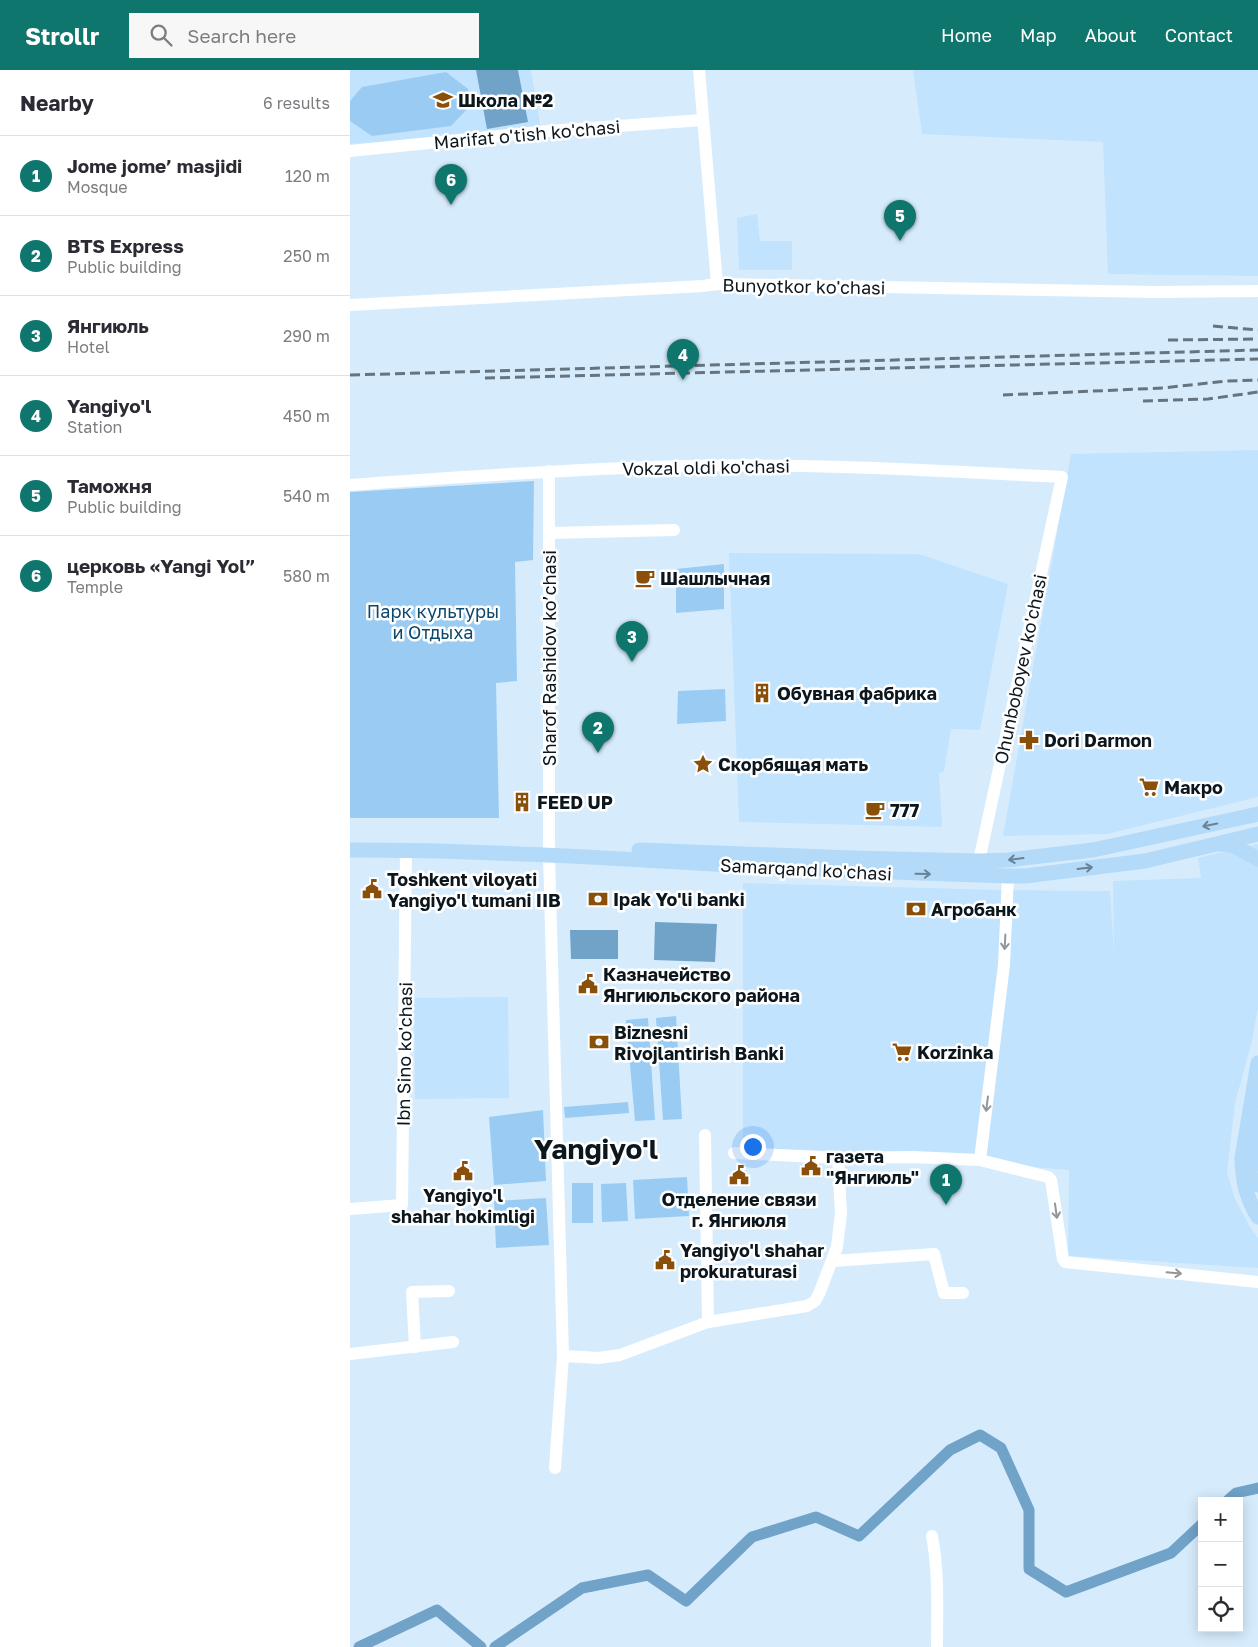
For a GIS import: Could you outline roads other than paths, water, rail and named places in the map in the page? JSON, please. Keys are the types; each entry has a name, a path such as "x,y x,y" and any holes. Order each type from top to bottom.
{"main road":[{"name":"Samarqand ko'chasi","path":"350,841 549,850 979,861 1008,860 1093,850 1258,814"},
{"name":"Samarqand ko'chasi","path":"350,850 549,850 843,871 1025,876 1145,861 1258,834"},
{"path":"1219,843 1232,845 1258,859"},
{"path":"1258,1063 1242,1158 1246,1193 1258,1217"},
{"path":"1258,1117 1250,1173 1258,1185"}],"street":[{"path":"699,70 717,284"},
{"name":"Marifat o'tish ko'chasi","path":"350,151 548,131 703,120"},
{"name":"Bunyotkor ko'chasi","path":"350,305 717,284 1156,292 1258,291"},
{"name":"Vokzal oldi ko'chasi","path":"350,485 549,470 687,466 860,466 1062,477"},
{"name":"Sharof Rashidov ko’chasi","path":"549,470 549,850 563,1356 555,1468"},
{"name":"Ohunboboyev ko'chasi","path":"979,861 1062,477"},
{"path":"549,533 674,530"},
{"name":"Ibn Sino ko'chasi","path":"350,1209 402,1205 406,850"},
{"path":"980,1160 1004,965 1008,876"},
{"path":"705,1135 708,1322"},
{"path":"734,1152 838,1158 913,1157 980,1160 1048,1177 1051,1180 1065,1262 1258,1282"},
{"path":"563,1356 599,1358 620,1355 708,1322 807,1306 815,1301 833,1261 837,1247 842,1213 838,1158"},
{"path":"833,1261 934,1254 944,1294 963,1293"},
{"path":"415,1347 412,1292 449,1291"},
{"path":"350,1354 453,1342"},
{"path":"932,1536 938,1590 937,1647"}],"waterway":[{"path":"495,1647 582,1588 648,1575 686,1601 752,1537 816,1517 859,1536 950,1450 980,1435 1001,1448 1029,1510 1029,1569 1066,1592 1171,1553 1198,1528"},
{"path":"1232,1497 1236,1493 1258,1488"},
{"path":"359,1647 437,1610 481,1647"}],"railway":[{"path":"1213,326 1258,330"},
{"path":"1168,340 1258,339"},
{"path":"350,375 1258,350"},
{"path":"485,378 1258,359"},
{"path":"1003,395 1163,388 1226,381 1258,380"},
{"path":"1143,401 1208,399 1258,392"}],"place":[{"name":"Школа №2","path":"443,100"},
{"name":"церковь «Yangi Yol”","path":"451,205"},
{"name":"Таможня","path":"900,241"},
{"name":"Yangiyo'l","path":"683,380"},
{"name":"Шашлычная","path":"645,578"},
{"name":"Янгиюль","path":"632,662"},
{"name":"Обувная фабрика","path":"762,693"},
{"name":"Dori Darmon","path":"1029,740"},
{"name":"BTS Express","path":"598,753"},
{"name":"Скорбящая мать","path":"703,764"},
{"name":"Макро","path":"1149,787"},
{"name":"FEED UP","path":"522,802"},
{"name":"777","path":"875,810"},
{"name":"Toshkent viloyati Yangiyo'l tumani IIB","path":"372,889"},
{"name":"Ipak Yo'li banki","path":"598,899"},
{"name":"Агробанк","path":"916,909"},
{"name":"Казначейство Янгиюльского района","path":"588,984"},
{"name":"Biznesni Rivojlantirish Banki","path":"599,1042"},
{"name":"Korzinka","path":"902,1052"},
{"name":"газета \"Янгиюль\"","path":"811,1166"},
{"name":"Yangiyo'l shahar hokimligi","path":"463,1171"},
{"name":"Отделение связи г. Янгиюля","path":"739,1175"},
{"name":"Jome jome’ masjidi","path":"946,1205"},
{"name":"Yangiyo'l shahar prokuraturasi","path":"665,1260"}],"district":[{"name":"Yangiyo'l","path":"596,1148"}],"park label":[{"name":"Парк культуры и Отдыха","path":"433,621"}]}
